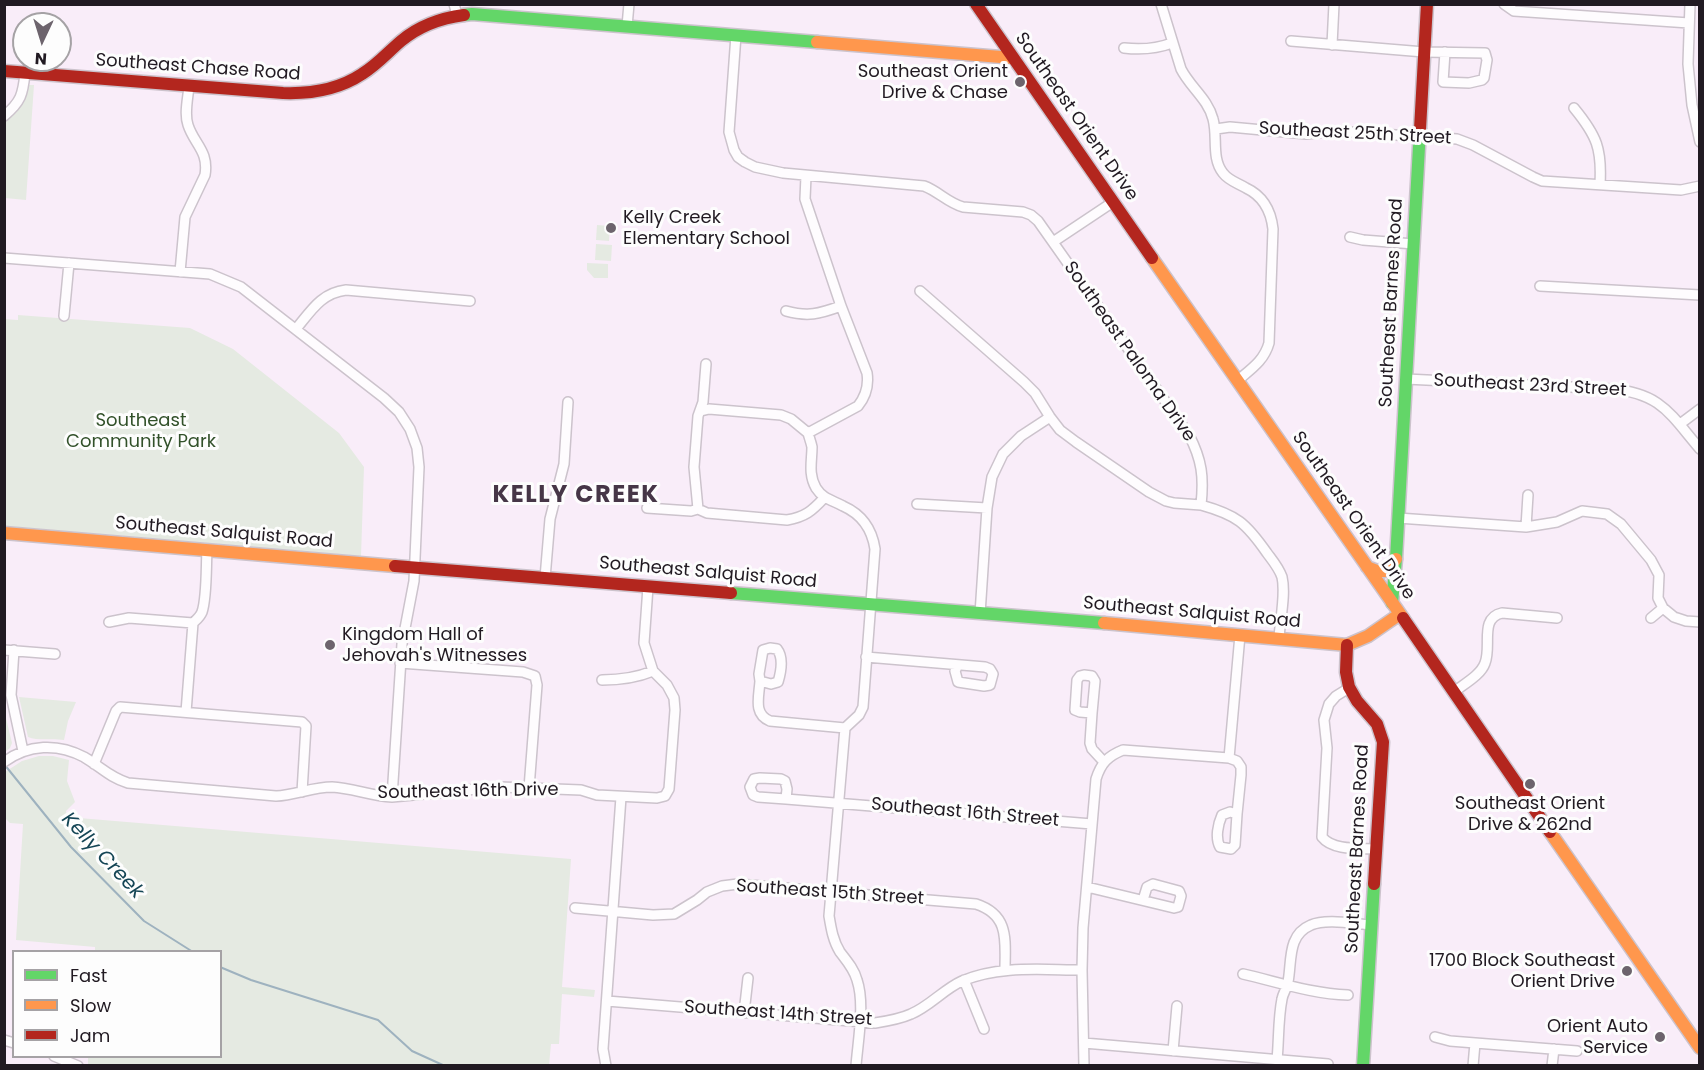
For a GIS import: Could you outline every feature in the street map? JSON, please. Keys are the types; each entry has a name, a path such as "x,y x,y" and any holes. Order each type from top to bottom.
{"street":[{"path":"627,26 629,4"},
{"name":"Southeast Orient Drive","path":"976,4 1700,1048"},
{"path":"1161,4 1185,76 1206,102 1213,118 1216,156 1222,173 1259,197 1269,212 1273,229 1269,343 1262,360 1237,381"},
{"path":"1332,45 1334,4"},
{"name":"Southeast Barnes Road","path":"1392,603 1427,4"},
{"path":"1504,4 1514,11 1538,9 1689,23"},
{"path":"1690,4 1688,64 1692,105 1700,142"},
{"name":"Southeast Chase Road","path":"4,71 307,94 327,90 364,73 394,46 419,28 444,18 456,10 1013,58"},
{"path":"736,35 729,132 734,150 738,157 755,167 806,176 805,199 841,306 867,373 868,382 864,399 858,406 808,433"},
{"path":"1291,41 1424,52 1485,53 1487,60 1482,80 1469,83 1423,81"},
{"path":"1124,48 1154,48 1172,42"},
{"path":"1443,82 1444,52"},
{"path":"4,116 18,102 25,73"},
{"path":"180,272 185,217 206,167 201,147 188,127 189,86"},
{"path":"1574,108 1592,131 1599,147 1600,184"},
{"name":"Southeast 25th Street","path":"1215,129 1230,128 1306,134 1335,131 1466,141 1542,180 1681,190 1700,186"},
{"name":"Southeast Paloma Drive","path":"806,176 924,186 963,207 1023,212 1031,215 1038,221 1189,435 1202,469 1201,506"},
{"path":"1053,242 1113,202"},
{"path":"1350,237 1413,244"},
{"path":"4,258 210,274 241,287 399,412 410,429 417,448 419,467 415,567 412,600 400,663 392,796"},
{"path":"64,316 69,263"},
{"path":"1540,286 1700,295"},
{"path":"296,329 321,300 346,290 470,301"},
{"path":"920,291 1024,381 1041,400 1060,430 1076,442 1166,501 1218,510 1236,518 1252,531 1279,570 1282,579 1279,638"},
{"path":"786,311 800,315 812,315 841,306"},
{"path":"698,509 694,467 698,416 703,402 706,364"},
{"name":"Southeast 23rd Street","path":"1406,379 1638,393 1656,402 1671,414 1700,449"},
{"path":"545,578 550,519 564,464 568,402"},
{"path":"700,411 709,409 781,415 791,419 808,433 812,447 811,474 817,490 824,498 854,512 863,520 874,540 875,557 863,707 859,715 844,728 829,916 832,933 839,950 852,967 858,982 860,1023 856,1065"},
{"path":"1680,424 1700,409"},
{"path":"980,614 987,508 992,477 1003,454 1021,436 1050,417"},
{"path":"1526,527 1528,495"},
{"path":"647,508 691,511 698,509 706,513 787,520 800,518 811,512 824,498"},
{"path":"917,504 987,508"},
{"path":"1398,518 1526,527 1557,522 1582,511 1607,514 1621,524 1651,560 1659,575 1658,598 1663,609 1674,617 1686,621 1700,621"},
{"name":"Southeast Salquist Road","path":"4,533 1347,645"},
{"path":"186,712 193,623 202,613 204,604 207,550"},
{"path":"1367,567 1385,571 1396,559"},
{"path":"602,680 643,675 653,671 644,643 648,586"},
{"path":"1650,618 1663,609"},
{"path":"1454,692 1485,664 1489,625 1495,615 1502,613 1557,618"},
{"path":"1377,849 1335,846 1326,843 1322,837 1328,748 1324,720 1329,704 1336,696 1349,688 1346,671 1347,645 1356,643 1400,614"},
{"path":"109,622 129,618 193,623"},
{"path":"1229,758 1240,635"},
{"path":"23,751 11,694 9,650 54,654"},
{"path":"866,657 958,665"},
{"path":"400,663 523,672 535,676 537,685 529,788"},
{"path":"1485,664 1496,669"},
{"path":"612,669 612,680"},
{"name":"Southeast 16th Drive","path":"4,762 23,751 48,747 75,753 116,779 129,783 276,796 333,787 377,796 392,796 499,787 581,790 597,795 657,798 665,796 669,789 675,710 674,698 667,685 653,671"},
{"path":"760,681 759,713 763,718 771,721 844,728"},
{"name":"Southeast Barnes Road","path":"1349,688 1359,703 1377,722 1382,734 1383,750 1363,1065"},
{"path":"94,764 118,709 123,707 302,722 306,726 302,792"},
{"path":"1092,713 1090,743 1092,749 1104,762"},
{"path":"1084,1065 1082,970 1092,824 1099,769 1111,755 1123,750 1229,758 1237,761 1240,767 1238,814"},
{"path":"606,1065 603,1049 621,797"},
{"name":"Southeast 16th Street","path":"786,799 1092,824"},
{"name":"Southeast 15th Street","path":"575,908 653,915 674,914 707,892 722,886 738,884 967,903 985,907 999,918 1005,935 1005,970"},
{"path":"1087,887 1143,900"},
{"path":"1277,1060 1281,1002 1288,985 1292,948 1297,938 1304,929 1312,924 1323,922 1372,925"},
{"name":"Southeast 14th Street","path":"607,1001 860,1023 885,1021 912,1014 948,989 982,974 1005,970 1082,970"},
{"path":"1243,974 1303,990 1348,995"},
{"path":"744,1013 748,978"},
{"path":"964,980 984,1029"},
{"path":"1173,1051 1177,1006"},
{"path":"1435,1037 1450,1041 1577,1051"},
{"path":"1084,1043 1328,1064"},
{"path":"1473,1065 1475,1043"},
{"path":"1552,1065 1554,1049"},
{"path":"59,1058 78,1065"}],"green space":[{"path":"28,85 34,85 26,200 5,198 4,121 20,105"},
{"path":"597,225 610,226 609,241 596,240"},
{"path":"596,244 612,245 611,261 595,260"},
{"path":"587,263 608,264 608,278 594,278 587,270"},
{"name":"Southeast Community Park","path":"18,315 190,328 233,349 339,433 364,467 361,556 5,526 4,319 18,320"},
{"path":"19,697 76,702 68,721 64,740 28,737"},
{"path":"4,710 12,743 5,752"},
{"path":"39,756 53,756 69,760 67,781 75,802 66,811 67,817 571,859 562,987 595,990 594,997 562,994 559,1044 551,1044 549,1065 88,1065 88,1058 222,1058 222,950 95,950 95,947 16,940 23,824 10,823 5,818 5,772 22,761"}],"waterway":[{"name":"Kelly Creek","path":"4,764 71,847 144,921 190,950"},
{"name":"Kelly Creek","path":"222,968 251,980 378,1020 412,1051 445,1066"}],"traffic: fast":[{"path":"464,15 817,42"},
{"path":"1392,603 1420,129"},
{"path":"731,593 1104,623"},
{"path":"1363,1066 1374,884"}],"traffic: slow":[{"path":"817,42 1013,58"},
{"path":"1152,258 1403,618"},
{"path":"4,533 395,566"},
{"path":"1367,567 1385,571 1396,559"},
{"path":"1104,623 1347,645 1368,636 1400,614"},
{"path":"1550,832 1700,1048"}],"traffic: jam":[{"path":"976,4 1152,258"},
{"path":"1420,129 1427,4"},
{"path":"4,71 283,93 314,92 353,79 373,67 401,41 423,27 447,18 464,15"},
{"path":"395,566 731,593"},
{"path":"1403,618 1550,832"},
{"path":"1347,645 1346,672 1349,687 1357,701 1377,724 1383,742 1374,884"}],"place":[{"name":"Southeast Orient Drive & Chase","path":"1020,82"},
{"name":"Kelly Creek Elementary School","path":"611,228"},
{"name":"Kingdom Hall of Jehovah's Witnesses","path":"330,645"},
{"name":"Southeast Orient Drive & 262nd","path":"1530,784"},
{"name":"1700 Block Southeast Orient Drive","path":"1627,971"},
{"name":"Orient Auto Service","path":"1660,1037"}],"district":[{"name":"KELLY CREEK","path":"576,496"}]}
